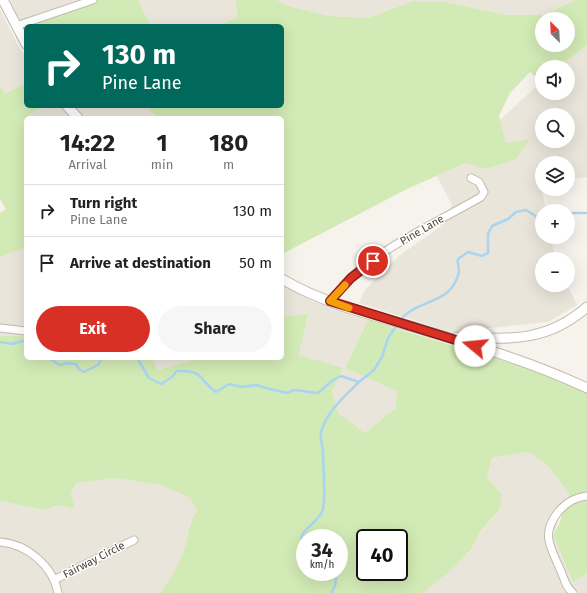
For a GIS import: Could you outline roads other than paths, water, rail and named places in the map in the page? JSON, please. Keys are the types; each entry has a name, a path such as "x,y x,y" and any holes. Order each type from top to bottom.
{"street":[{"path":"4,0 24,40"},
{"path":"16,26 93,0"},
{"path":"69,108 76,116"},
{"name":"Pine Lane","path":"330,301 351,278 373,261 404,240 481,197 484,192 479,182 471,178"},
{"path":"284,280 330,301 520,360 554,372 587,388"},
{"path":"446,337 488,338 528,336 543,333 564,325 587,307"},
{"path":"0,328 24,331"},
{"path":"573,593 566,587 564,577 553,553 549,540 548,526 569,501 587,496"},
{"name":"Fairway Circle","path":"54,580 134,540"},
{"path":"0,542 15,545 34,555 47,568 54,580 58,593"}],"waterway":[{"path":"400,321 415,308 442,296 450,290 459,271 458,259 468,252 482,256 488,253 488,234 492,226 508,219 516,212 526,210 535,216"},
{"path":"575,213 587,213"},
{"path":"138,360 149,378 161,384 172,377 177,371 186,371 197,374 210,388 216,392 229,384 242,387 257,385 287,393 294,390 318,393 333,380 341,376 359,382 374,370 382,357 388,338 397,325"},
{"path":"0,342 12,344 24,341"},
{"path":"53,360 59,365 68,363 76,364 79,369 84,372 98,365 101,360"},
{"path":"306,529 321,515 324,503 321,432 327,417 359,382"},
{"path":"331,593 335,586 336,581"}]}
